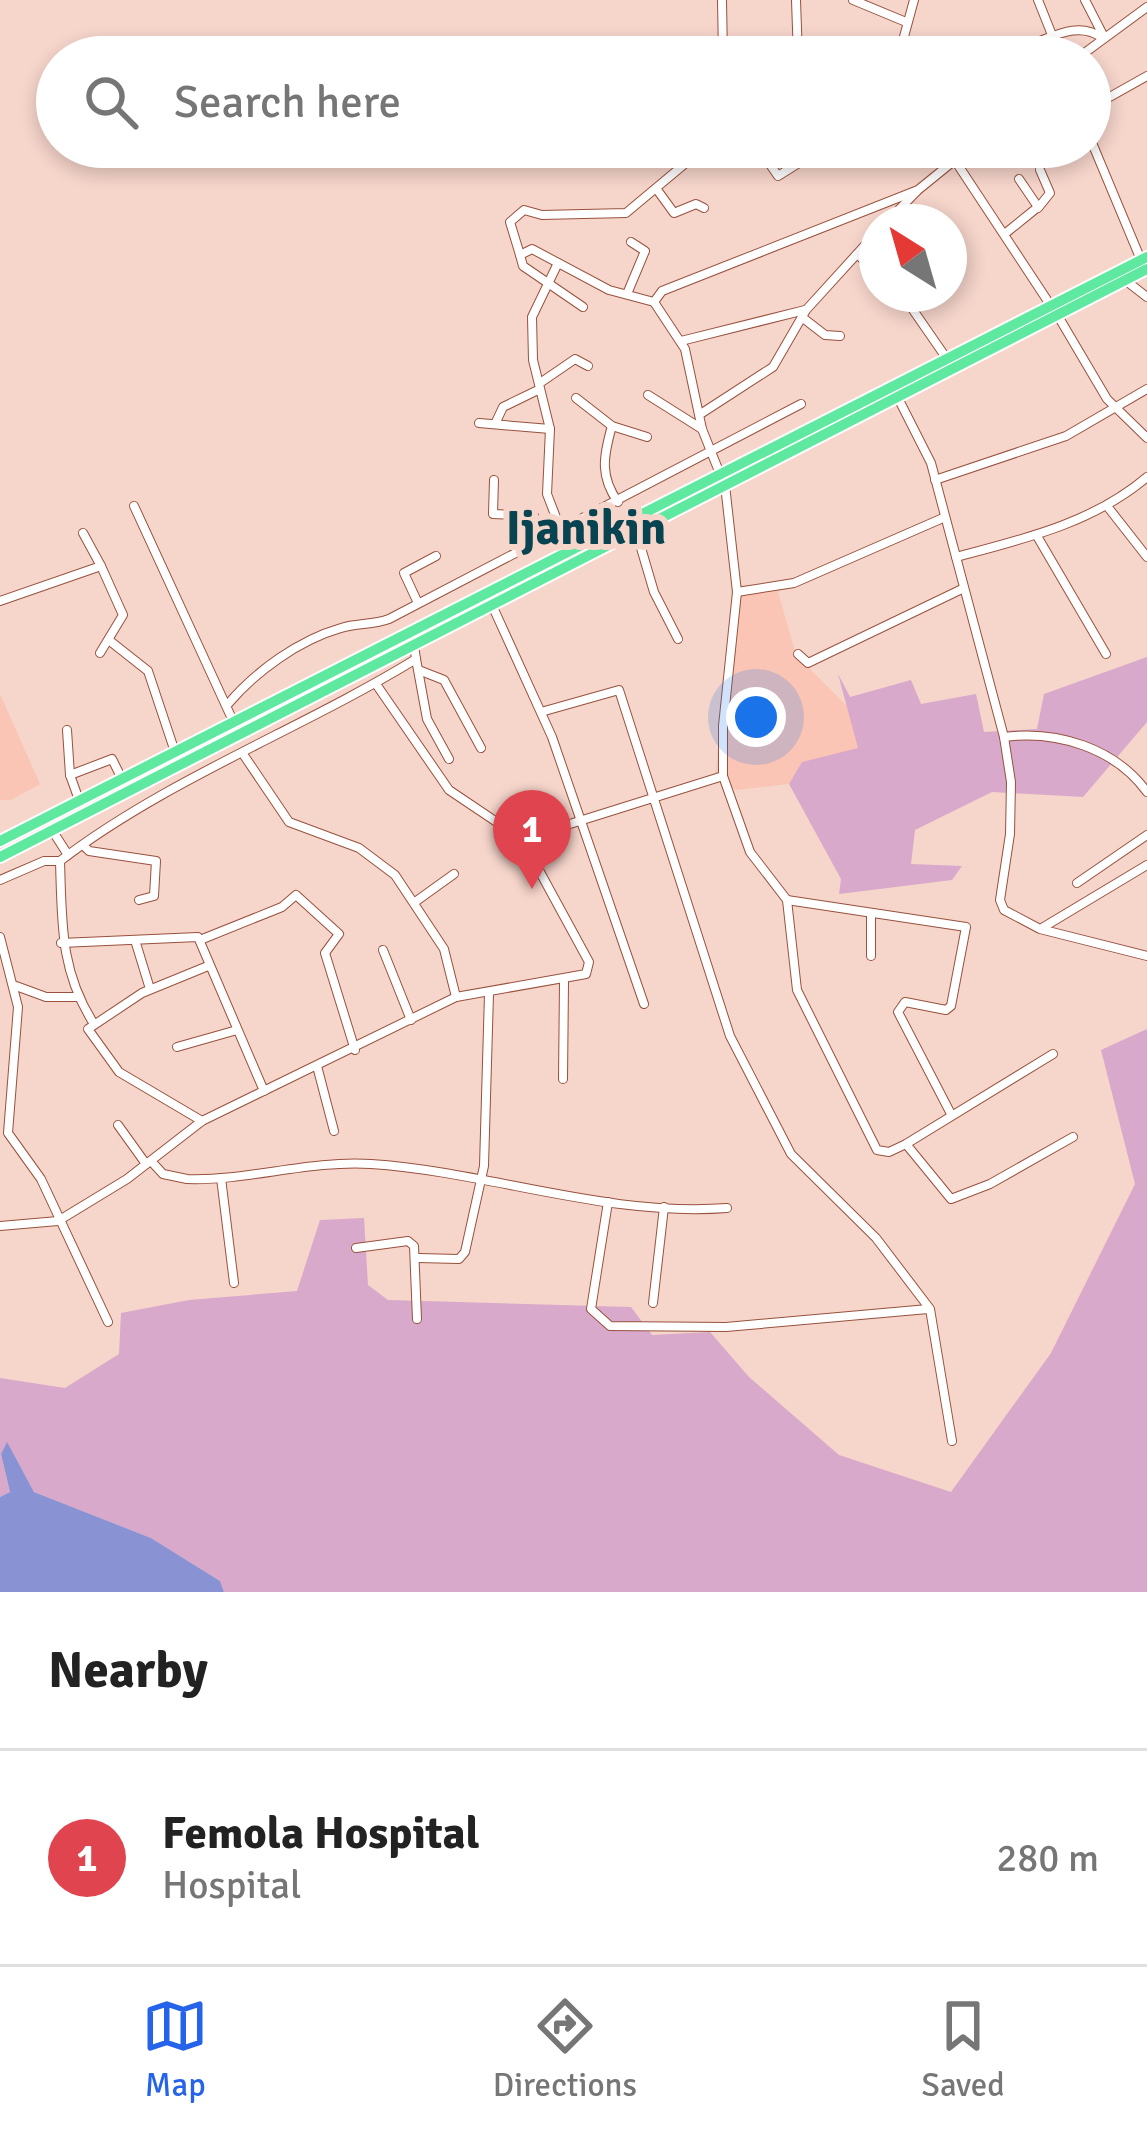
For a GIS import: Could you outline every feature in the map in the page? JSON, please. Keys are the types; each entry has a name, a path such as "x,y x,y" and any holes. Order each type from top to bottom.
{"highway":[{"path":"0,858 415,652 492,605 947,359 1125,280 1145,262"},
{"path":"0,842 569,551 897,396 1145,262"}],"street":[{"path":"722,0 723,36"},
{"path":"796,0 797,36"},
{"path":"853,0 906,22"},
{"path":"903,36 914,0"},
{"path":"1038,0 1052,35"},
{"path":"1085,0 1102,36"},
{"path":"1102,36 1147,7"},
{"path":"1048,36 1092,31 1102,36"},
{"path":"1111,96 1147,76"},
{"path":"583,307 523,266 510,222 524,210 605,217 626,213 683,168"},
{"path":"904,204 948,168"},
{"path":"960,168 1007,232 1114,408 1147,438"},
{"path":"1103,168 1145,262"},
{"path":"1007,232 1051,193 1040,170"},
{"path":"1019,179 1037,208"},
{"path":"654,302 668,286 918,190"},
{"path":"658,191 674,213 696,204 704,208"},
{"path":"627,294 645,251 632,242"},
{"path":"520,255 532,249 654,302 681,341 702,412 702,429 723,480 737,592 722,726 723,776 751,852 787,900 797,990 877,1150 889,1152 906,1144 1054,1054"},
{"path":"702,412 773,368 804,314 857,254"},
{"path":"558,262 544,283 532,317 538,387 550,429 547,494 569,551"},
{"path":"1125,280 1147,297"},
{"path":"914,312 947,359"},
{"path":"681,341 804,314"},
{"path":"804,314 825,335 840,336"},
{"path":"496,422 503,407 575,358 588,367"},
{"path":"935,480 1066,436 1147,389"},
{"path":"649,395 702,429"},
{"path":"897,396 935,480 1004,736 1010,834 1000,900 1015,920 1147,956"},
{"path":"576,398 612,426 647,436"},
{"path":"228,704 254,676 315,640 347,626 389,619 802,404"},
{"path":"479,423 550,429"},
{"path":"612,426 604,453 604,482 618,502"},
{"path":"956,557 1037,536 1107,506 1147,477"},
{"path":"494,479 494,514 533,516 543,535"},
{"path":"134,506 233,721"},
{"path":"1107,506 1147,557"},
{"path":"737,592 794,583 944,518"},
{"path":"636,531 654,592 678,639"},
{"path":"83,533 123,615 100,653"},
{"path":"1037,536 1106,654"},
{"path":"417,601 404,573 436,556"},
{"path":"0,602 100,566"},
{"path":"798,654 808,663 962,589"},
{"path":"492,605 541,712 644,1004"},
{"path":"389,619 398,639"},
{"path":"110,641 148,670 175,752"},
{"path":"0,858 4,878 64,858 243,753 376,684 415,652 427,719 449,759"},
{"path":"421,670 444,680 481,748"},
{"path":"0,1226 58,1221 202,1121 456,997 565,982 586,974 589,962 522,839 462,803 433,772 376,684"},
{"path":"541,712 617,688 716,1002 791,1154 876,1238 930,1309 952,1441"},
{"path":"67,730 70,775 79,800"},
{"path":"1004,736 1047,734 1101,754 1127,767 1147,792"},
{"path":"243,753 289,822 359,848 394,875 444,949 456,997"},
{"path":"70,775 112,759 122,779"},
{"path":"522,839 723,776"},
{"path":"52,830 64,858 61,943 77,997 94,1024"},
{"path":"1077,883 1147,835"},
{"path":"83,844 89,851 156,861 154,896 139,900"},
{"path":"1040,929 1147,865"},
{"path":"415,902 454,874"},
{"path":"61,943 200,940 282,907 296,896 339,934 325,953 355,1050"},
{"path":"787,900 966,927 951,1006 946,1010 905,1002 898,1012 950,1114"},
{"path":"871,956 872,913"},
{"path":"0,937 14,986 16,1046 8,1133 41,1179 108,1322"},
{"path":"135,940 150,989"},
{"path":"200,940 264,1091"},
{"path":"383,950 411,1020"},
{"path":"202,1121 119,1072 90,1038 88,1029 150,989 208,966"},
{"path":"563,1078 565,982"},
{"path":"14,986 46,997 77,997"},
{"path":"418,1258 463,1257 482,1178 490,1096 489,994"},
{"path":"177,1046 237,1030"},
{"path":"0,1048 16,1046"},
{"path":"316,1066 334,1131"},
{"path":"118,1125 148,1162 173,1178 356,1164 482,1178 608,1202 727,1208"},
{"path":"906,1144 951,1199 991,1184 1073,1137"},
{"path":"220,1178 234,1283"},
{"path":"608,1202 591,1309 610,1326 739,1326 930,1309"},
{"path":"653,1303 664,1207"},
{"path":"356,1248 408,1241 418,1258 417,1319"}],"shaded area":[{"path":"731,502 736,585 772,586 810,573 778,592 796,655 852,711 858,749 803,762 789,784 736,790 715,776 734,609 732,547 722,507"},
{"path":"1147,657 1147,722 1083,797 992,792 915,830 911,864 962,866 952,880 839,894 841,879 789,784 802,762 858,748 838,674 850,697 911,680 921,704 976,694 984,732 1037,729 1044,694"},
{"path":"0,694 40,784 11,800 0,800"},
{"path":"1147,1029 1147,1592 224,1592 220,1581 151,1538 34,1492 7,1443 1,1454 10,1492 0,1497 0,1378 65,1388 119,1354 121,1313 189,1300 297,1291 320,1220 364,1218 368,1285 388,1300 631,1307 652,1335 710,1332 749,1377 839,1455 951,1492 1051,1353 1135,1184 1101,1050"}],"water":[{"path":"7,1442 34,1492 151,1538 220,1581 224,1592 0,1592 0,1497 10,1492 1,1454"}],"place":[{"name":"Femola Hospital","path":"532,889"}],"district":[{"name":"Ijanikin","path":"586,527"}]}
